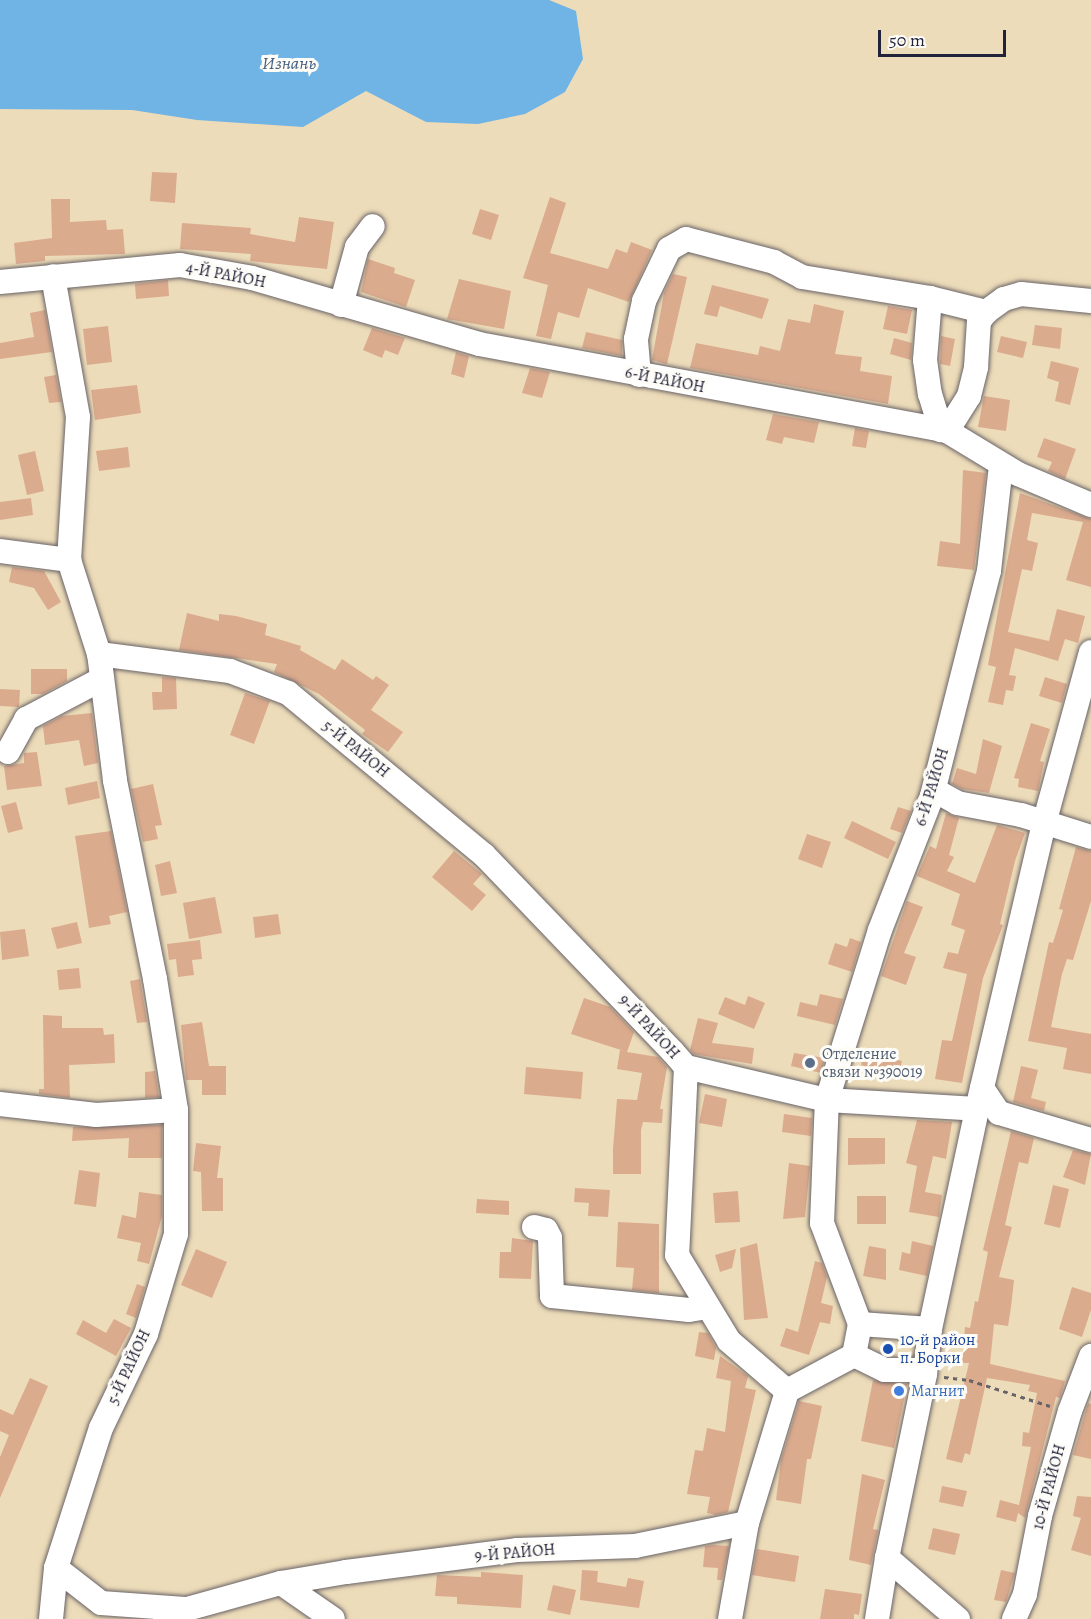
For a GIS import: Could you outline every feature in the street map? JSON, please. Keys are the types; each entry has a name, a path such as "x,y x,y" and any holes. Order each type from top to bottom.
{"street":[{"path":"333,302 357,247 373,226"},
{"path":"639,375 636,339 644,301 669,249 686,239 774,262 802,277 930,298 986,312"},
{"name":"4-Й РАЙОН","path":"0,282 180,265 252,278 333,302"},
{"name":"5-Й РАЙОН","path":"51,1619 56,1568 101,1428 146,1334 176,1234 176,1110 155,979 115,780 99,654 69,560 78,417 53,276"},
{"path":"944,431 969,396 976,367 979,321 986,312 1004,299 1020,294 1091,301"},
{"path":"930,298 925,360 930,394 944,431"},
{"name":"6-Й РАЙОН","path":"333,302 479,344 944,431 1001,465 1091,506"},
{"name":"6-Й РАЙОН","path":"860,1324 822,1223 827,1100 880,930 934,790 989,571 1001,465"},
{"path":"0,551 69,560"},
{"path":"877,1619 887,1558 925,1372 930,1329 980,1099 1045,822 1091,652"},
{"name":"5-Й РАЙОН","path":"99,654 230,671 288,693 484,855 566,938"},
{"path":"8,752 26,719 102,679"},
{"path":"934,790 957,803 1045,822 1091,837"},
{"name":"9-Й РАЙОН","path":"566,938 686,1067 677,1255 729,1341 787,1391"},
{"path":"686,1067 827,1100 980,1099 999,1113 1091,1140"},
{"path":"0,1104 96,1115 176,1110"},
{"path":"534,1227 546,1230 550,1238 552,1296 689,1310 707,1307"},
{"path":"855,1354 860,1324 930,1329"},
{"path":"855,1354 885,1370 925,1372"},
{"path":"730,1619 747,1523 787,1391 855,1354"},
{"name":"10-Й РАЙОН","path":"1014,1619 1025,1594 1040,1516 1070,1410 1091,1356"},
{"name":"9-Й РАЙОН","path":"165,1619 187,1609 282,1583 518,1550 635,1546 747,1523"},
{"path":"887,1558 958,1619"},
{"path":"56,1568 101,1603 187,1609"},
{"path":"282,1583 333,1619"}],"path":[{"path":"925,1372 969,1380 1070,1410"}],"water":[{"name":"Изнань","path":"0,0 549,0 576,11 583,59 565,92 525,114 478,124 426,122 366,91 303,127 197,120 132,110 0,109"}],"building":[{"path":"152,172 177,173 175,203 150,201"},
{"path":"550,197 566,203 550,253 608,269 616,249 627,253 631,242 652,250 629,302 588,288 579,318 558,312 551,339 536,336 548,285 523,278"},
{"path":"51,199 70,199 70,222 106,220 107,230 123,229 125,254 45,256 45,261 16,264 14,243 52,238"},
{"path":"480,209 499,215 491,240 472,234"},
{"path":"299,217 334,222 327,269 250,261 251,254 180,249 182,223 251,228 250,234 295,242"},
{"path":"368,259 395,268 394,273 415,280 406,307 361,292"},
{"path":"673,274 687,277 667,364 652,360 664,293"},
{"path":"459,279 511,291 504,329 447,319"},
{"path":"168,280 169,296 136,299 135,284"},
{"path":"712,285 769,299 762,319 720,306 717,317 704,314"},
{"path":"814,304 844,311 835,354 862,357 860,371 892,376 888,404 690,368 696,343 758,355 760,346 780,351 788,319 810,323"},
{"path":"888,306 912,310 907,334 883,329"},
{"path":"45,310 52,352 0,359 0,343 34,337 30,313"},
{"path":"1035,325 1062,328 1060,349 1032,345"},
{"path":"108,326 112,362 87,365 83,329"},
{"path":"372,328 405,338 398,355 385,350 382,358 363,350"},
{"path":"586,332 622,340 622,356 582,348"},
{"path":"941,336 955,339 950,366 940,364"},
{"path":"1001,336 1027,342 1023,358 997,352"},
{"path":"894,338 912,343 911,360 890,354"},
{"path":"456,352 469,356 464,378 451,374"},
{"path":"1051,361 1079,368 1070,405 1055,401 1059,382 1047,378"},
{"path":"530,368 550,372 542,398 522,393"},
{"path":"56,375 61,402 49,403 44,377"},
{"path":"137,385 141,413 95,420 91,390"},
{"path":"984,396 1010,400 1006,431 978,427"},
{"path":"773,414 819,422 814,443 784,437 782,444 766,440"},
{"path":"855,428 869,431 866,448 852,446"},
{"path":"1044,438 1076,449 1065,479 1048,471 1052,462 1037,457"},
{"path":"128,447 130,467 99,471 96,451"},
{"path":"35,451 44,491 27,495 18,455"},
{"path":"963,470 986,473 974,570 937,566 940,541 960,544"},
{"path":"1020,493 1091,519 1091,587 1066,580 1083,522 1032,513 1027,540 1038,543 1032,571 1022,569 1008,632 1049,641 1057,609 1085,616 1078,643 1065,639 1058,661 1015,648 1009,675 1016,676 1013,691 1006,690 1003,705 988,702 996,667 988,665"},
{"path":"31,498 33,515 0,520 0,502"},
{"path":"12,567 44,571 61,602 48,610 34,588 9,582"},
{"path":"187,613 219,621 219,614 236,616 267,624 265,635 301,646 300,650 335,670 342,659 373,680 376,676 389,685 371,710 403,732 388,752 362,734 365,730 319,694 274,672 277,664 179,650"},
{"path":"31,669 67,669 67,681 43,694 31,694"},
{"path":"162,677 176,678 177,709 153,710 152,692 162,692"},
{"path":"1045,677 1067,684 1062,703 1039,696"},
{"path":"0,689 20,690 19,707 0,706"},
{"path":"245,693 270,701 254,744 230,735"},
{"path":"92,713 98,763 84,766 79,740 45,745 43,726 62,716"},
{"path":"1031,723 1050,729 1040,761 1044,762 1038,791 1018,787 1019,779 1014,778"},
{"path":"983,739 1002,746 989,793 962,789 952,784 957,768 976,774"},
{"path":"37,752 42,786 7,790 4,766 24,763 24,753"},
{"path":"97,781 100,798 68,805 65,788"},
{"path":"153,784 162,825 155,826 158,839 143,842 131,789"},
{"path":"16,802 23,829 8,833 1,806"},
{"path":"898,807 911,811 902,833 890,829"},
{"path":"946,813 959,818 949,855 954,857 947,871 975,883 997,825 1025,833 1015,861 1000,924 1003,925 983,978 962,1083 935,1079 942,1040 952,1041 967,974 943,968 948,952 958,954 965,930 951,925 960,894 917,876 930,846 936,849"},
{"path":"852,821 896,842 888,859 844,838"},
{"path":"111,831 127,912 109,916 111,924 89,928 75,836"},
{"path":"807,834 831,842 822,868 798,859"},
{"path":"1076,847 1091,851 1091,901 1073,960 1067,959 1062,974 1051,1027 1091,1034 1091,1074 1063,1069 1067,1048 1028,1041 1049,942 1053,943 1063,910 1059,909"},
{"path":"454,851 482,874 473,884 486,895 472,911 432,877"},
{"path":"170,861 177,893 161,896 155,865"},
{"path":"215,897 222,933 189,939 183,903"},
{"path":"907,901 923,907 904,953 916,957 906,985 881,976"},
{"path":"278,914 281,934 255,938 253,917"},
{"path":"77,922 82,943 57,949 51,928"},
{"path":"25,929 29,956 2,960 0,932"},
{"path":"850,938 861,942 852,972 828,964 835,943 847,947"},
{"path":"200,940 202,959 192,960 194,975 178,977 176,959 169,960 167,944"},
{"path":"79,968 81,988 59,990 57,970"},
{"path":"140,979 147,1022 137,1023 130,981"},
{"path":"820,994 843,999 835,1025 797,1016 800,1002 817,1006"},
{"path":"748,996 765,1003 754,1029 718,1014 725,997 745,1005"},
{"path":"584,998 610,1007 634,1032 627,1052 658,1057 667,1067 660,1109 663,1109 662,1123 643,1122 641,1130 641,1174 613,1174 613,1149 617,1099 637,1100 642,1073 617,1069 620,1050 624,1051 571,1034"},
{"path":"43,1015 62,1016 62,1028 103,1028 104,1035 114,1034 115,1063 69,1065 70,1098 39,1094 39,1089 44,1089"},
{"path":"698,1018 718,1023 712,1043 754,1048 752,1064 694,1054 690,1050"},
{"path":"202,1022 209,1066 226,1066 226,1095 202,1095 202,1080 186,1080 181,1025"},
{"path":"864,1051 902,1061 897,1079 860,1070"},
{"name":"Отделение связи №390019","path":"794,1053 825,1058 821,1073 791,1066"},
{"path":"1021,1066 1038,1070 1031,1098 1046,1102 1044,1111 1013,1102"},
{"path":"526,1067 583,1072 581,1099 524,1094"},
{"path":"155,1071 159,1097 145,1098 145,1072"},
{"path":"705,1094 727,1099 722,1127 699,1123"},
{"path":"784,1114 812,1118 811,1136 782,1132"},
{"path":"917,1120 952,1122 946,1159 933,1156 925,1192 942,1195 939,1217 909,1212 917,1166 906,1163"},
{"path":"162,1125 162,1158 128,1158 129,1138 72,1141 73,1127"},
{"path":"1011,1131 1034,1138 1028,1164 1019,1162 1005,1225 1012,1227 999,1277 1014,1280 1008,1326 994,1324 990,1364 1065,1381 1060,1398 1056,1397 1025,1518 1018,1513 1016,1522 996,1517 1000,1500 1019,1505 1031,1447 1022,1446 1023,1432 1029,1433 1037,1393 1028,1391 1030,1385 987,1378 970,1455 965,1453 962,1463 946,1459 969,1363 962,1363 965,1327 970,1328 975,1301 978,1302 988,1252 983,1250"},
{"path":"848,1138 885,1138 885,1164 848,1165"},
{"path":"196,1143 221,1146 217,1178 223,1178 223,1211 202,1211 201,1172 193,1171"},
{"path":"1073,1150 1091,1154 1085,1185 1063,1177"},
{"path":"789,1163 810,1166 805,1217 783,1219"},
{"path":"79,1170 100,1173 96,1207 74,1204"},
{"path":"1053,1185 1069,1189 1060,1228 1044,1224"},
{"path":"575,1188 610,1190 608,1217 588,1216 589,1203 574,1202"},
{"path":"738,1191 740,1222 715,1223 713,1193"},
{"path":"139,1192 162,1195 162,1216 149,1264 137,1261 141,1243 117,1238 122,1215 136,1218"},
{"path":"857,1196 886,1196 886,1224 857,1224"},
{"path":"477,1199 509,1201 509,1215 476,1213"},
{"path":"618,1222 659,1224 659,1293 632,1290 634,1268 616,1267"},
{"path":"512,1238 533,1241 531,1279 499,1278 500,1252 511,1252"},
{"path":"912,1241 933,1246 927,1276 899,1270 902,1252 910,1254"},
{"path":"757,1243 768,1318 744,1320 740,1248"},
{"path":"869,1246 886,1249 886,1280 863,1276"},
{"path":"196,1249 227,1262 212,1298 181,1285"},
{"path":"736,1249 732,1268 720,1272 715,1255"},
{"path":"815,1261 822,1263 827,1277 821,1303 833,1306 830,1324 820,1322 809,1355 780,1346 786,1328 798,1332"},
{"path":"137,1284 145,1287 136,1318 126,1314"},
{"path":"1072,1287 1091,1293 1091,1310 1082,1337 1059,1329"},
{"path":"114,1319 131,1328 116,1356 76,1334 83,1320 106,1333"},
{"path":"699,1332 708,1333 716,1348 714,1360 695,1356"},
{"path":"720,1356 748,1376 745,1388 756,1390 728,1512 716,1515 707,1513 710,1497 687,1494 695,1450 703,1451 707,1428 725,1432 731,1381 716,1378"},
{"path":"30,1378 48,1386 0,1498 0,1457 9,1435 0,1431 0,1409 13,1415"},
{"path":"873,1380 907,1384 894,1448 861,1441"},
{"path":"799,1401 822,1406 811,1459 807,1459 801,1504 776,1500 781,1460"},
{"path":"1088,1403 1091,1404 1091,1459 1073,1455"},
{"path":"862,1474 885,1480 873,1529 878,1530 871,1565 849,1560"},
{"path":"942,1486 967,1491 963,1507 939,1502"},
{"path":"1077,1496 1091,1497 1091,1556 1071,1550 1081,1518 1073,1516"},
{"path":"933,1528 960,1534 955,1555 928,1549"},
{"path":"705,1546 729,1546 722,1580 717,1580 718,1568 703,1567"},
{"path":"757,1549 799,1556 795,1582 752,1575"},
{"path":"582,1570 598,1571 597,1582 626,1587 628,1578 644,1581 639,1608 580,1600"},
{"path":"1001,1570 1015,1573 1006,1602 994,1600"},
{"path":"481,1572 523,1575 521,1608 457,1604 457,1597 435,1596 437,1575 481,1577"},
{"path":"553,1585 576,1590 570,1615 547,1610"},
{"path":"825,1589 862,1594 859,1615 854,1614 854,1619 820,1619"}],"place":[{"name":"Отделение связи №390019","path":"810,1063"},
{"name":"10-й район п. Борки","path":"888,1349"},
{"name":"Магнит","path":"899,1391"}]}
